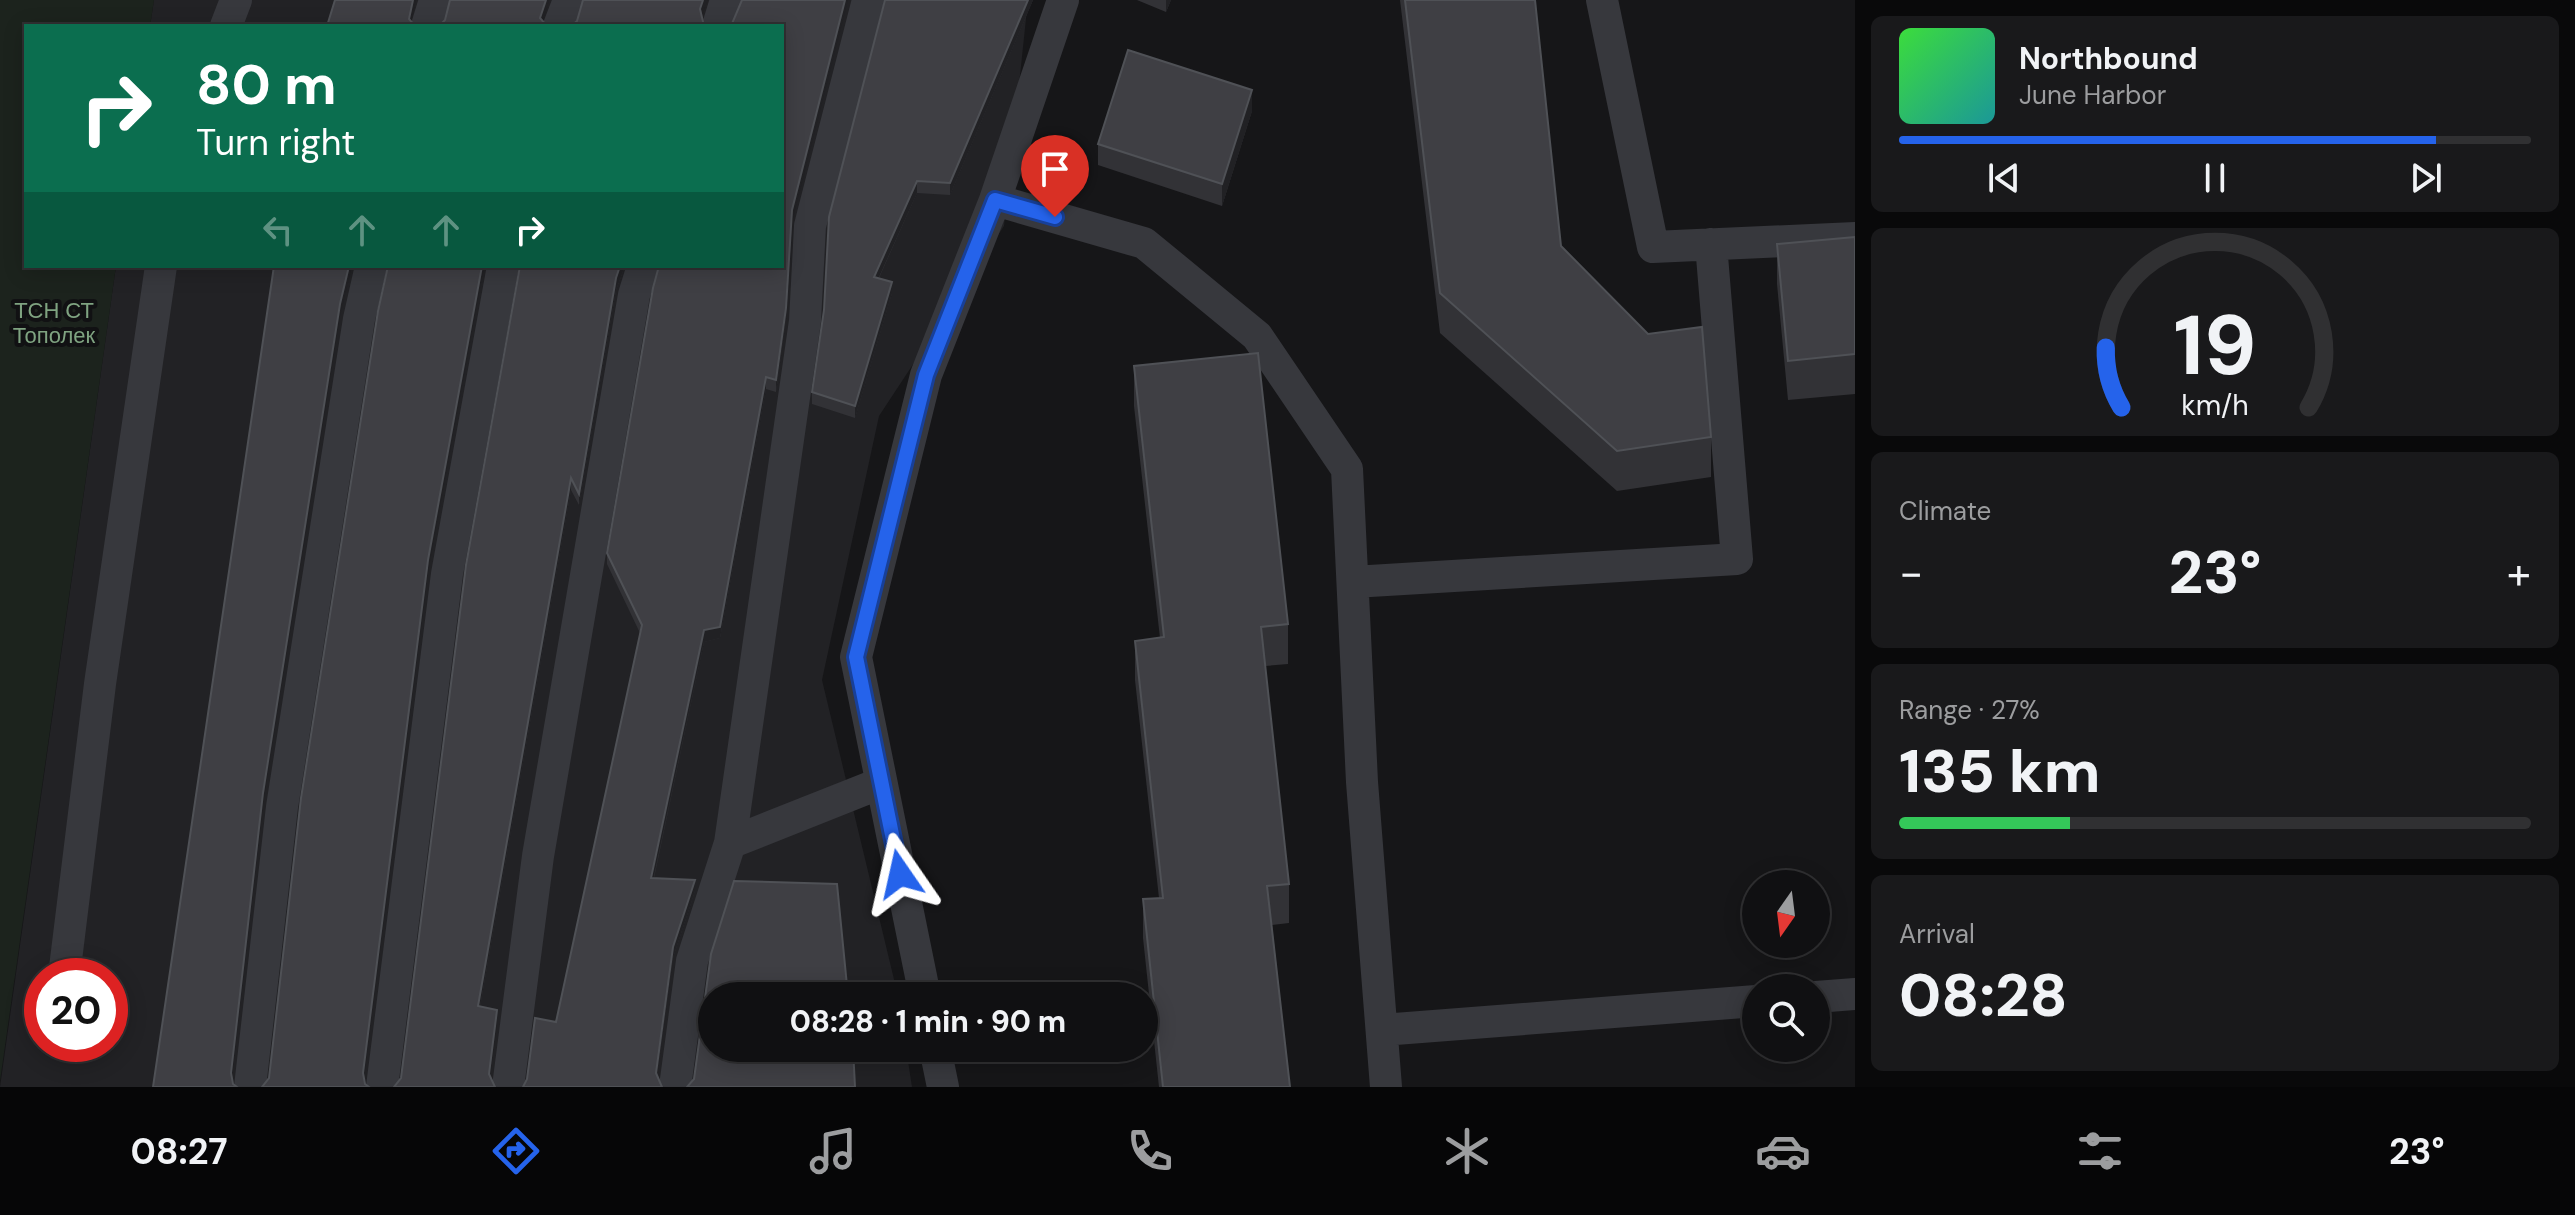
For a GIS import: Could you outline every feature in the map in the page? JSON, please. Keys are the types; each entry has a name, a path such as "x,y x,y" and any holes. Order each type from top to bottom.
{"lane":[{"path":"227,24 236,0"},
{"path":"428,24 435,0"},
{"path":"560,24 569,0"},
{"path":"719,24 726,0"},
{"path":"675,1087 692,961 730,843 805,321 810,226 868,0"},
{"path":"922,982 856,657 926,375 995,200 1063,0"},
{"path":"1602,0 1653,247 1855,238"},
{"path":"995,200 1144,243 1257,336 1347,469 1362,782 1386,1087"},
{"path":"1353,582 1737,559 1711,244"},
{"path":"66,958 100,684 161,268"},
{"path":"250,1087 282,807 356,335 371,268"},
{"path":"382,1087 447,574 503,268"},
{"path":"508,1087 538,856 634,295 642,268"},
{"path":"730,843 881,783"},
{"path":"1830,996 1855,994"},
{"path":"1382,1030 1742,1002"},
{"path":"938,1062 943,1087"}],"shaded area":[{"path":"154,0 1028,0 1004,226 879,416 822,680 895,982 698,982 698,1062 908,1062 912,1087 0,1087 116,268 784,268 784,24 150,24"}],"green space":[{"name":"ТСН СТ Тополек","path":"0,0 154,0 150,24 24,24 24,268 116,268 0,1081"}],"building":[{"path":"335,0 413,0 409,19 413,24 328,24"},
{"path":"450,0 546,0 540,18 545,24 441,24"},
{"path":"583,0 703,0 700,9 704,24 573,24"},
{"path":"742,0 845,0 792,210 786,308 776,380 766,377 720,627 704,630 651,878 695,880 673,947 656,1073 662,1087 523,1087 527,1079 535,1018 556,1022 642,625 607,553 658,268 784,268 784,24 732,24"},
{"path":"885,0 1028,0 950,183 917,181 874,277 892,282 855,406 812,392 824,310 829,217"},
{"path":"1405,0 1535,0 1561,246 1648,334 1702,327 1711,437 1617,451 1440,293"},
{"path":"1128,50 1252,90 1222,184 1098,144"},
{"path":"1855,237 1855,354 1788,361 1777,244"},
{"path":"274,268 349,268 340,304 263,793 231,1073 233,1084 237,1087 153,1087"},
{"path":"388,268 482,268 428,560 363,1073 365,1084 369,1087 262,1087 269,1078 301,798 378,311"},
{"path":"520,268 619,268 579,494 571,478 478,1006 497,1010 489,1074 495,1087 394,1087 401,1078 466,565"},
{"path":"1258,353 1288,624 1261,627 1289,884 1267,886 1290,1087 1163,1087 1158,1040 1158,982 1152,982 1143,899 1163,898 1135,641 1164,637 1134,366"},
{"path":"734,881 837,884 847,982 707,982 711,954"},
{"path":"698,1050 698,1062 854,1062 855,1087 687,1087 694,1079"}],"route":[{"path":"900,874 856,657 926,375 995,200 1055,217"}]}
